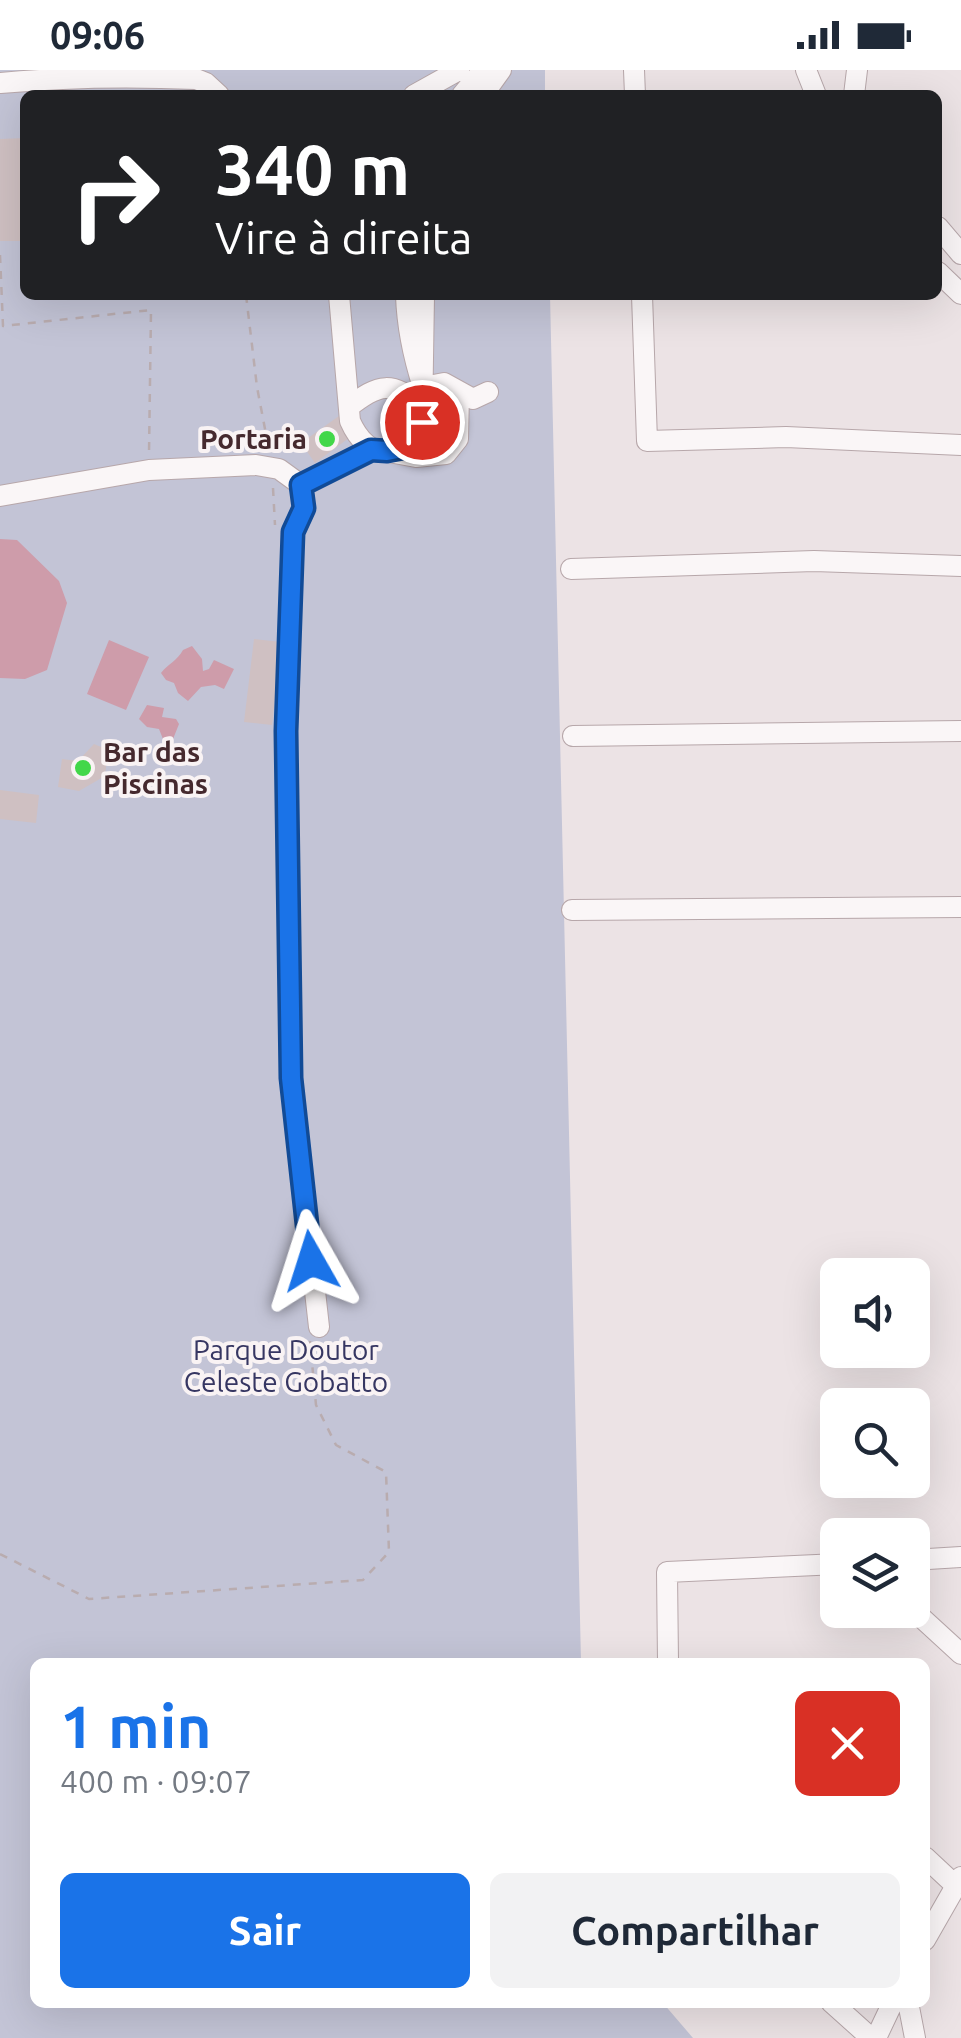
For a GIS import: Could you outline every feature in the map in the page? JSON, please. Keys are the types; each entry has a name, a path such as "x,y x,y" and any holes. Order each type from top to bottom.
{"street":[{"path":"427,90 480,70"},
{"path":"0,82 69,74 124,76 199,87"},
{"path":"942,232 961,254"},
{"path":"942,276 961,294"},
{"path":"339,300 348,407 357,438 379,450 416,457 446,454 458,439 460,393"},
{"path":"406,300 407,323 423,396"},
{"path":"301,485 379,450 403,448 414,438 422,422 424,300"},
{"path":"642,300 647,442 786,438 961,445"},
{"path":"348,407 378,388 392,387 423,396 444,384 473,399 488,392"},
{"path":"0,496 149,470 256,465 278,469 301,485 304,508 293,532 292,548 286,731 291,1078 314,1328"},
{"path":"571,569 814,562 961,566"},
{"path":"573,736 961,731"},
{"path":"572,910 961,907"},
{"path":"930,1559 961,1558"},
{"path":"668,1658 667,1572 820,1565"},
{"path":"930,1626 961,1654"},
{"path":"930,1861 958,1881 930,1931"},
{"path":"837,2008 874,2038 890,2008"},
{"path":"909,2008 915,2038"}],"path":[{"path":"0,255 3,326 151,310 149,460"},
{"path":"247,300 272,470 276,529"},
{"path":"0,1554 89,1599 363,1580 389,1552 386,1472 336,1445 316,1405 314,1328"}],"green space":[{"name":"Parque Doutor Celeste Gobatto","path":"0,70 545,70 545,90 20,90 20,300 550,300 581,1658 30,1658 30,2008 667,2008 693,2038 0,2038"}],"shaded area":[{"path":"0,539 17,540 59,581 67,603 47,670 25,679 0,678"},
{"path":"109,640 149,657 126,710 87,694"},
{"path":"192,646 202,659 203,671 214,660 234,669 224,689 215,685 201,687 188,701 161,673"},
{"path":"147,705 164,708 162,717 176,719 179,724 173,739 163,739 159,729 147,727 139,719"}],"building":[{"path":"20,138 20,241 0,241 0,139"},
{"name":"Portaria","path":"339,416 353,435 315,463 301,443"},
{"path":"254,639 281,642 272,725 244,722"},
{"name":"Bar das Piscinas","path":"94,744 108,750 105,776 79,791 58,787 62,759 78,761"},
{"path":"0,790 39,795 36,823 0,819"}],"place":[{"name":"Portaria","path":"327,439"},
{"name":"Bar das Piscinas","path":"83,768"}],"route":[{"path":"311,1261 291,1078 286,731 293,532 304,508 301,485 371,450 403,448 422,422"}]}
